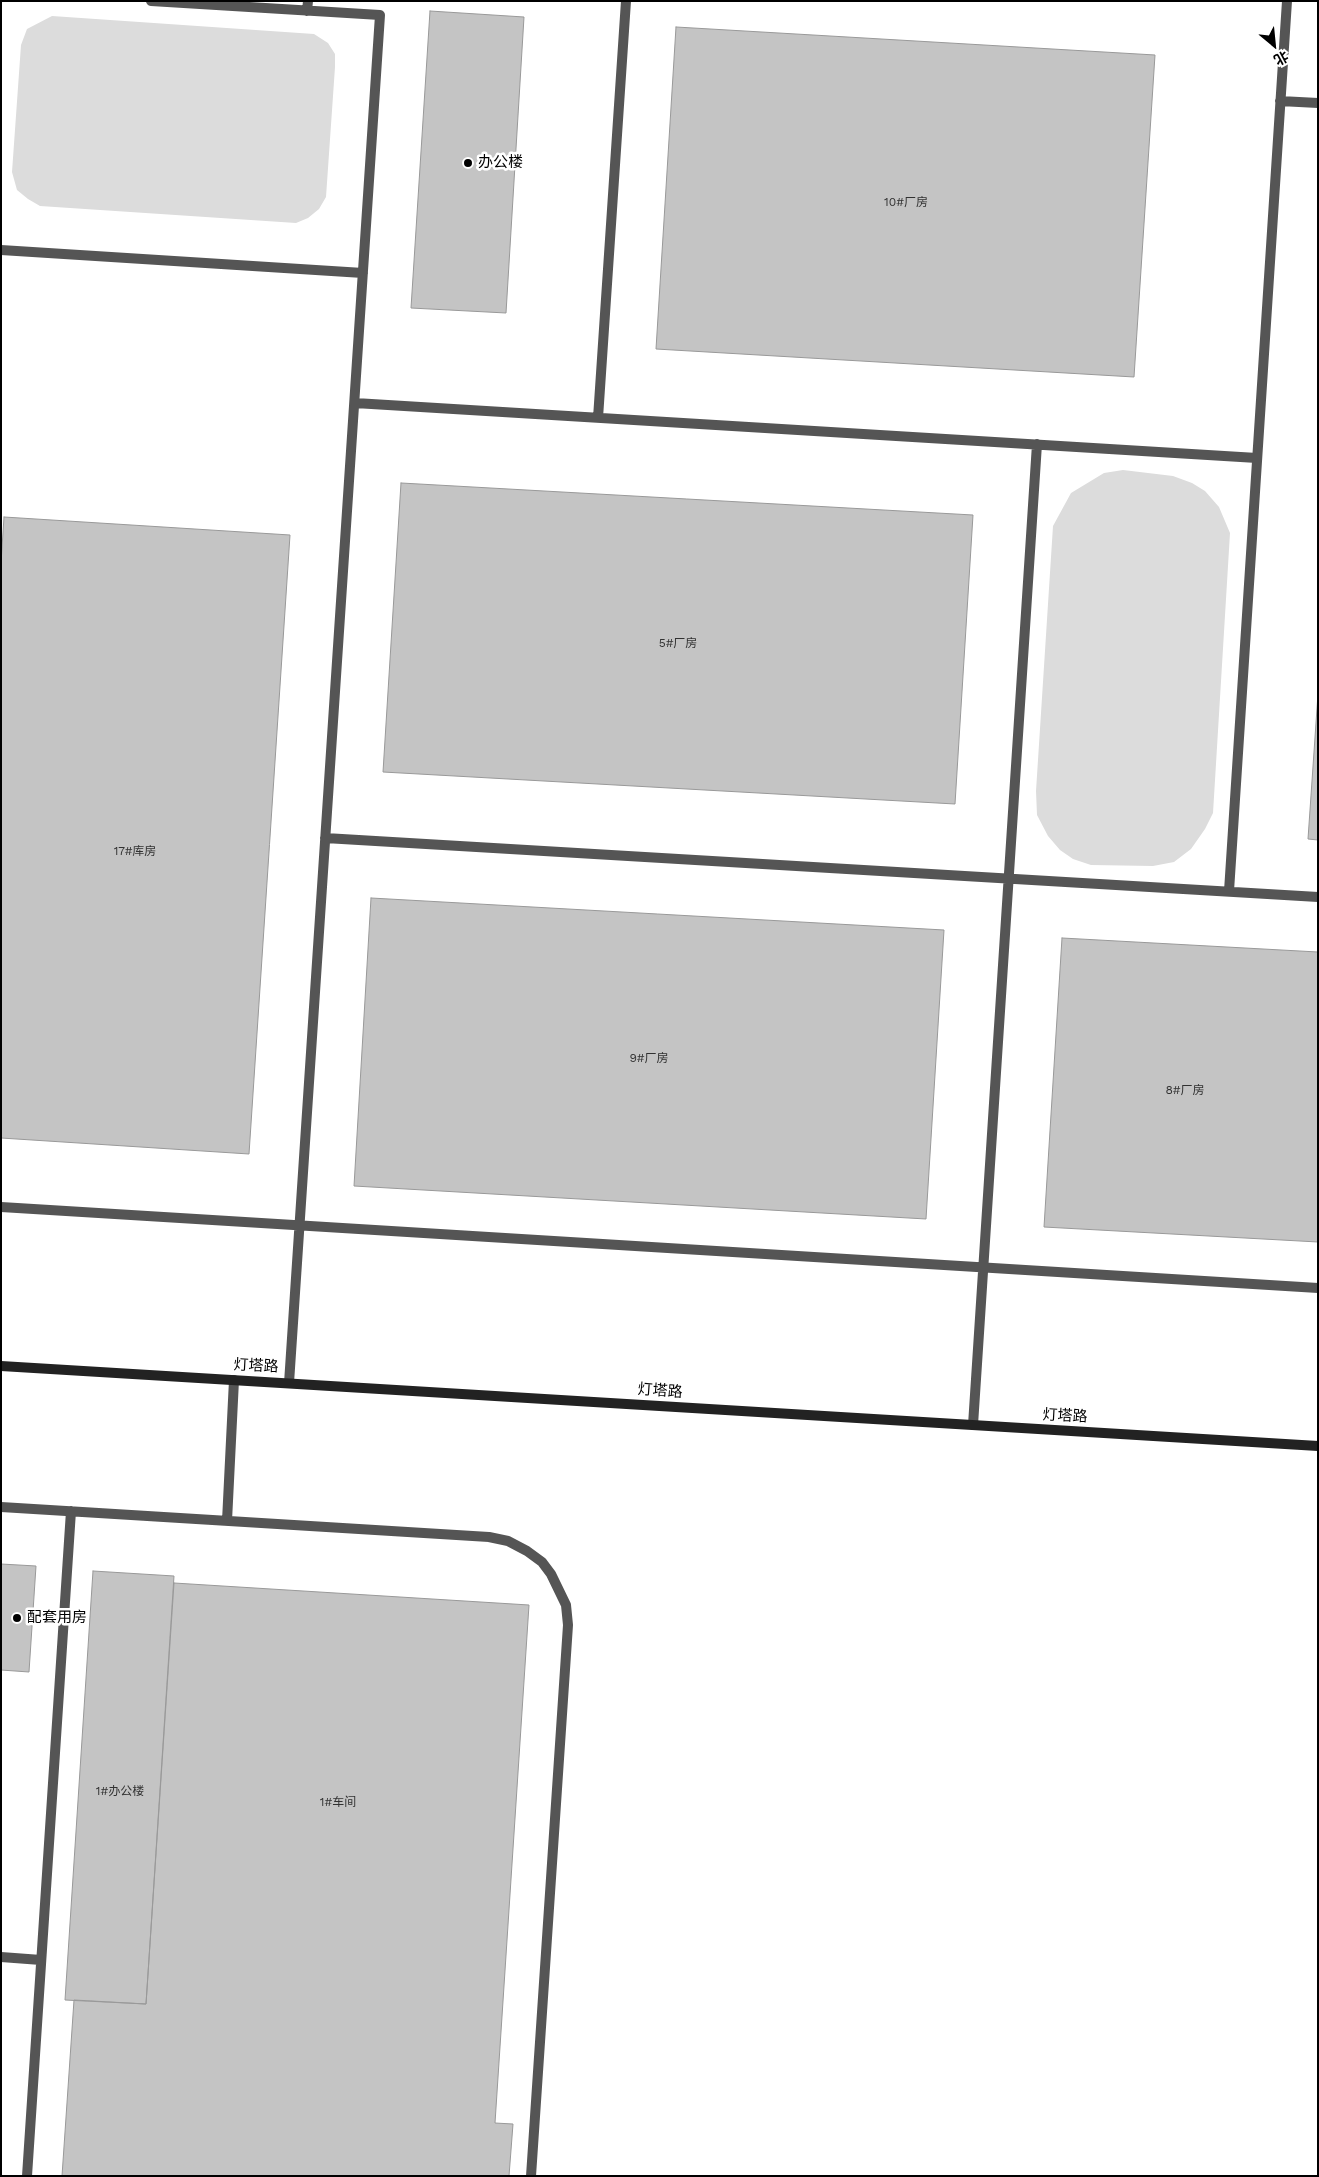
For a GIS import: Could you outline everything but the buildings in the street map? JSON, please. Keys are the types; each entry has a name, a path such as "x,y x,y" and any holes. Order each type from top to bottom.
{"main road":[{"name":"灯塔路","path":"1,1366 1318,1446"}],"lane":[{"path":"151,1 308,6 380,16 289,1383"},
{"path":"598,418 626,1"},
{"path":"1229,891 1287,1"},
{"path":"1280,100 1318,103"},
{"path":"1,250 363,273"},
{"path":"354,403 1257,458"},
{"path":"973,1425 1037,444"},
{"path":"325,838 1318,897"},
{"path":"1,1208 1318,1288"},
{"path":"227,1521 234,1380"},
{"path":"1,1507 489,1537 508,1541 542,1562 559,1588 566,1605 568,1625 531,2176"},
{"path":"27,2176 71,1511"},
{"path":"1,1957 41,1960"}],"shaded area":[{"path":"52,16 314,34 328,43 335,54 335,67 326,197 319,209 308,218 296,223 40,206 28,199 17,190 12,172 21,45 27,29"},
{"path":"1123,470 1173,476 1192,483 1205,491 1219,507 1230,533 1213,813 1205,829 1191,849 1174,862 1153,866 1091,865 1073,859 1060,850 1048,836 1037,815 1036,791 1053,526 1071,493 1104,473"}],"place":[{"name":"办公楼","path":"468,163"},
{"name":"配套用房","path":"17,1618"}]}
